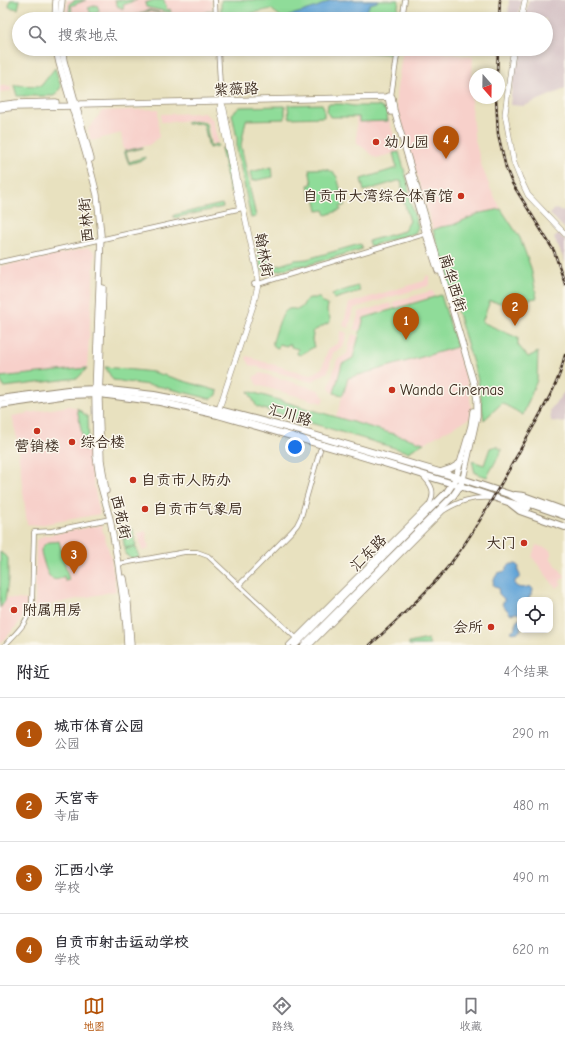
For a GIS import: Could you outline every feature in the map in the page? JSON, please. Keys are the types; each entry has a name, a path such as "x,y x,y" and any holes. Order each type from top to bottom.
{"main road":[{"path":"55,12 56,0"},
{"path":"61,12 62,0"},
{"name":"西林街","path":"58,56 75,104"},
{"name":"西林街","path":"63,56 100,194 103,217 97,392"},
{"name":"紫薇路","path":"0,109 75,104 389,96"},
{"name":"南华西街","path":"389,96 392,97 394,110 428,234 472,388 473,416 456,477"},
{"name":"紫薇路","path":"0,105 16,103 75,104"},
{"name":"南华西街","path":"428,234 472,373 477,400 476,424 463,479"},
{"name":"汇川路","path":"0,399 68,390 154,394 293,429 440,472 511,495 522,501 565,516"},
{"path":"97,392 101,460 128,603 131,645"},
{"name":"汇川路","path":"0,405 97,392 186,407 420,474 565,520"},
{"name":"西苑街","path":"97,392 96,456 100,482 120,564 126,645"},
{"path":"440,472 452,468 460,463"},
{"name":"汇东路","path":"295,645 447,492 456,477"},
{"name":"汇东路","path":"304,645 448,500 460,486 463,479"},
{"path":"511,495 524,496 565,511"},
{"path":"508,502 520,511 565,527"}],"street":[{"path":"215,0 216,12"},
{"path":"403,12 405,0"},
{"path":"522,12 525,0"},
{"name":"翰林街","path":"217,409 254,303 257,272 242,208 224,109 221,101 218,56"},
{"name":"南华西街","path":"389,96 397,56"},
{"path":"513,56 505,114 514,163 528,195 565,234"},
{"path":"0,262 242,208"},
{"path":"256,284 428,234"},
{"path":"239,585 292,532 297,524 320,450"},
{"path":"289,645 429,505 433,492 427,480 420,474"},
{"path":"310,645 443,512 462,501 482,498 496,498"},
{"path":"5,645 20,630 31,609 34,532 110,519"},
{"path":"120,564 185,552 197,552 208,556 296,638"}],"shaded area":[{"path":"67,0 212,0 212,12 66,12"},
{"path":"509,0 522,0 519,12 508,12"},
{"path":"529,0 565,0 565,89 524,106 510,105 516,56 553,56 553,12 526,12"},
{"path":"402,56 473,57 472,68 469,68 469,104 472,104 474,135 481,164 491,190 501,209 480,213 453,225 433,230 396,105 396,95"},
{"path":"0,86 11,86 11,91 0,92"},
{"path":"158,109 159,137 149,145 124,151 121,133 91,141 88,129 102,111"},
{"path":"204,113 213,120 218,143 212,144 208,123 203,120 161,122 161,114"},
{"path":"388,116 399,152 376,158 357,143 356,117"},
{"path":"554,209 565,211 565,229 550,214"},
{"path":"559,234 565,240 565,263 554,238"},
{"path":"88,248 95,253 87,368 0,377 0,266"},
{"path":"427,275 429,276 430,282 428,286 354,308 349,328 343,326 349,303 424,281"},
{"path":"431,291 435,296 395,308 393,302"},
{"path":"391,303 393,308 364,317 360,331 354,329 359,312"},
{"path":"341,331 347,333 343,347 333,353 328,372 311,382 250,365 246,358 247,356 310,375 322,368 328,349 338,343"},
{"path":"352,334 358,336 352,358 342,364 334,393 332,393 329,387 337,360 347,354"},
{"path":"457,347 469,389 471,406 470,418 424,443 336,417 348,378"},
{"path":"261,373 319,390 324,398 322,403 257,385 253,377"},
{"path":"565,391 565,423 551,421 550,410"},
{"path":"69,406 77,408 88,417 91,471 100,514 39,525 27,524 16,434 12,416"},
{"path":"101,525 111,557 116,591 34,608 36,541 43,536"},
{"path":"146,531 149,549 142,551 138,533"},
{"path":"536,545 551,550 551,559 565,576 560,581 562,584 556,588 532,557"},
{"path":"6,598 27,600 25,612 21,620 0,644 0,608"}],"green space":[{"path":"10,0 20,0 18,9 9,7"},
{"path":"76,0 86,0 71,6 71,12 69,12 70,3"},
{"path":"115,0 137,0 123,5 124,8 122,9 121,7 118,7"},
{"path":"154,0 164,0 167,10 170,9 171,12 146,7 145,3"},
{"path":"221,0 399,0 397,12 275,12 271,9 258,12 221,12"},
{"path":"97,5 99,12 90,12 88,8"},
{"path":"149,10 157,12 149,11 143,12"},
{"path":"55,68 61,87 54,96 17,96 14,85 41,86"},
{"path":"322,104 324,108 324,117 289,118 288,105"},
{"path":"328,104 379,106 387,111 388,121 359,122 359,117 330,117 327,112"},
{"path":"285,106 285,119 246,120 241,145 256,217 251,218 237,149 237,138 232,114 240,107"},
{"path":"201,121 206,124 210,146 217,144 218,146 209,148 204,125 201,123 187,124 187,122"},
{"path":"143,147 126,152 129,162 145,157 145,159 129,164 124,151"},
{"path":"221,148 224,149 233,192 230,192"},
{"path":"399,152 408,183 410,201 418,227 415,233 370,246 368,241 404,231 410,221 404,202 401,180 364,191 361,179 397,168 393,153"},
{"path":"272,167 273,177 252,181 250,172"},
{"path":"309,169 325,169 335,174 345,205 340,207 341,210 326,215 324,210 318,211 315,197 311,198 308,185 312,184"},
{"path":"222,204 223,207 174,218 174,215"},
{"path":"501,209 520,238 531,268 537,298 517,301 513,305 490,301 482,322 518,338 518,345 528,357 538,352 537,380 523,415 502,403 484,420 478,380 433,230 453,225 480,213"},
{"path":"360,244 362,249 308,265 296,266 269,273 261,269 257,248 262,247 265,258 277,266"},
{"path":"358,286 360,291 334,299 332,294"},
{"path":"441,295 457,347 348,378 343,395 334,393 342,364 353,358 364,318"},
{"path":"310,298 320,298 323,303 328,305 327,311 330,318 330,322 312,332 314,347 300,355 297,354 298,349 291,347 291,345 288,344 287,346 279,344 278,348 274,346 273,341 279,323 286,311 289,309 299,309 306,300"},
{"path":"105,367 153,372 218,391 217,395 211,399 162,387 113,380"},
{"path":"87,368 78,378 4,387 0,380 0,377"},
{"path":"248,391 424,443 408,452 257,407"},
{"path":"77,408 88,417 89,450 85,451"},
{"path":"496,446 502,450 487,477 475,473 472,461 484,465 490,448"},
{"path":"132,529 134,536 123,538 122,531"},
{"path":"134,537 136,546 125,548 123,539"},
{"path":"59,541 69,580 65,581 64,576 56,580 50,577 41,553 41,550 46,543"},
{"path":"136,547 139,555 138,558 132,559 126,555 125,549"},
{"path":"0,552 8,558 8,580 5,601 0,608"},
{"path":"428,639 430,645 409,645 409,643"}],"water":[{"path":"331,0 378,0 377,2 370,4 367,12 301,12"},
{"path":"511,564 516,564 519,567 518,571 520,577 515,581 515,585 522,588 530,586 533,589 529,597 517,597 517,613 510,614 503,607 502,604 504,599 499,594 498,588 493,584 498,573 505,571"},
{"path":"517,621 517,632 512,633 511,631 516,628"}],"railway":[{"path":"499,12 500,0"},
{"path":"497,68 498,56"},
{"path":"496,104 498,134 506,168 512,183 554,251 565,284"},
{"path":"370,645 402,616 432,585 451,563 469,537 546,404 560,373 565,355"}],"place":[{"name":"幼儿园","path":"376,142"},
{"name":"自贡市射击运动学校","path":"446,159"},
{"name":"自贡市大湾综合体育馆","path":"461,196"},
{"name":"天宫寺","path":"515,326"},
{"name":"城市体育公园","path":"406,340"},
{"name":"Wanda Cinemas","path":"392,390"},
{"name":"营销楼","path":"37,431"},
{"name":"综合楼","path":"72,442"},
{"name":"自贡市人防办","path":"133,480"},
{"name":"自贡市气象局","path":"145,509"},
{"name":"大门","path":"524,543"},
{"name":"汇西小学","path":"74,574"},
{"name":"附属用房","path":"14,610"},
{"name":"会所","path":"491,627"}]}
